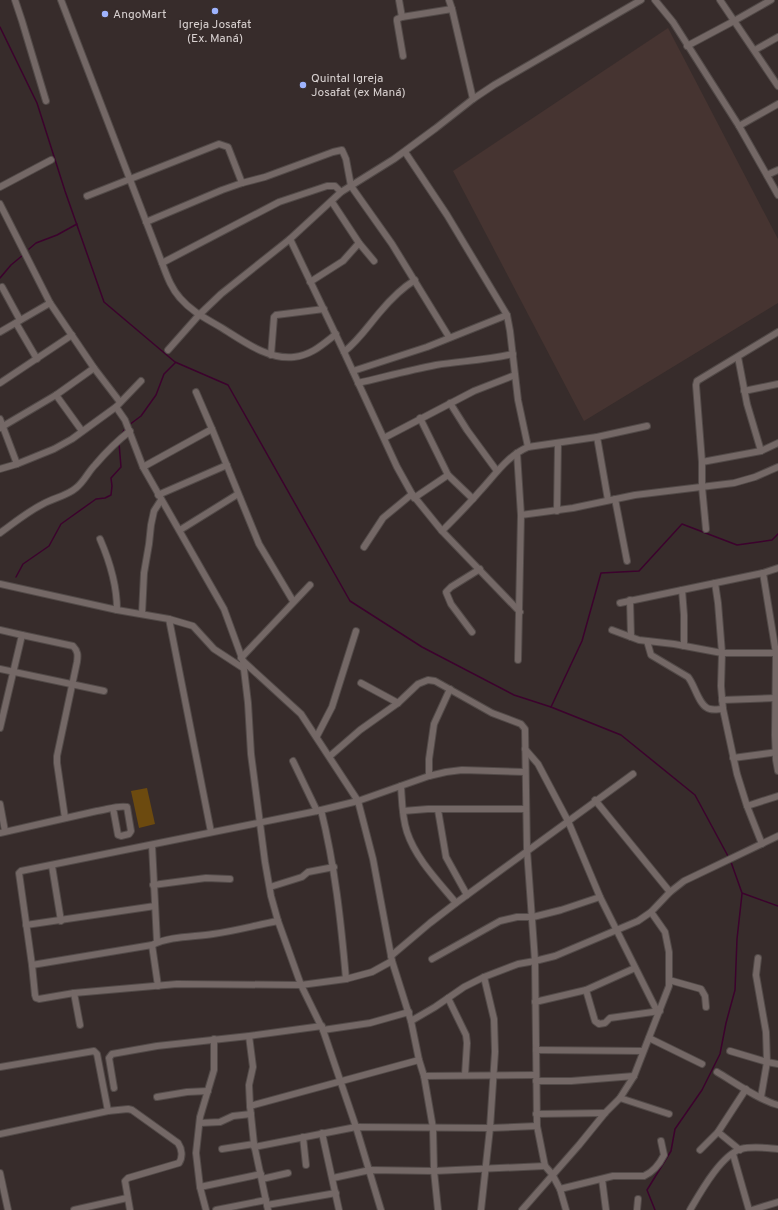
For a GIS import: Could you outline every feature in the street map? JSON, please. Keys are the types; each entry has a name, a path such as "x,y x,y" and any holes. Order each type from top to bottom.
{"street":[{"path":"15,0 46,101"},
{"path":"61,0 162,263 170,283 177,295 199,315 249,345 272,355 281,357 305,355 314,352 336,334"},
{"path":"399,0 402,17"},
{"path":"449,0 473,99"},
{"path":"168,350 199,315 230,287 290,239 332,202 341,192 405,152 473,99 494,85 641,0"},
{"path":"655,0 673,22 738,126 778,195"},
{"path":"720,0 778,86"},
{"path":"687,46 771,0"},
{"path":"403,56 396,21 397,19 452,9"},
{"path":"755,50 778,37"},
{"path":"738,126 778,104"},
{"path":"87,196 219,144 228,147 242,183"},
{"path":"146,222 222,190 265,177 342,150 346,159 352,186 415,280 449,337"},
{"path":"405,152 447,215 507,315 518,400 528,447"},
{"path":"0,187 51,160"},
{"path":"767,175 778,170"},
{"path":"162,263 221,231 284,200 327,186 335,186 341,192"},
{"path":"332,202 359,243 374,261"},
{"path":"1,206 50,303 118,405 130,431 143,467 224,609 242,662 248,703 249,737 260,824 270,887 278,921 301,985 323,1028 342,1081 381,1210"},
{"path":"290,239 336,334 397,467 413,496 442,531 520,612"},
{"path":"310,282 343,261 359,243"},
{"path":"344,352 354,344 380,311 415,280"},
{"path":"2,287 37,359"},
{"path":"0,332 50,303"},
{"path":"272,355 274,317 276,315 324,310"},
{"path":"353,371 427,347 507,315"},
{"path":"706,529 702,487 702,462 696,385 697,380 778,334"},
{"path":"0,383 72,335"},
{"path":"358,383 438,365 472,362 513,354"},
{"path":"738,357 748,411 761,451"},
{"path":"2,427 56,395 94,368"},
{"path":"384,438 450,403 492,383 515,375"},
{"path":"0,469 17,464 61,446 118,405 141,381"},
{"path":"744,391 778,384"},
{"path":"196,392 265,556 293,601"},
{"path":"56,395 82,431"},
{"path":"450,403 467,430 497,471"},
{"path":"420,418 448,475 473,499"},
{"path":"0,419 17,464"},
{"path":"442,531 473,499 497,471 517,453 528,447 558,444 647,426"},
{"path":"143,467 212,429"},
{"path":"0,533 32,510 54,498 72,491 111,447 130,431"},
{"path":"597,437 611,500 627,561"},
{"path":"702,462 761,451 778,443"},
{"path":"557,511 558,444"},
{"path":"517,453 521,516 518,660"},
{"path":"142,614 144,573 151,525 154,511 160,498 227,465"},
{"path":"521,516 557,511 635,495 720,486 744,481 778,467"},
{"path":"364,547 383,518 413,496 448,475"},
{"path":"180,530 238,494"},
{"path":"100,539 114,580 117,610"},
{"path":"620,603 763,573 778,568"},
{"path":"472,632 451,604 446,592 451,587 480,569"},
{"path":"763,573 777,653 776,698 778,771"},
{"path":"715,583 722,652 721,686 723,709 733,758 747,806 762,844"},
{"path":"0,584 117,610 169,619 193,626 214,648 230,660 242,662 299,711 330,756 358,801 373,859 392,958 411,1020 419,1060 424,1076 433,1128 434,1171 438,1210"},
{"path":"242,662 293,601 310,585"},
{"path":"682,590 684,646"},
{"path":"630,600 631,637"},
{"path":"169,619 211,832"},
{"path":"0,630 73,646 77,650 78,656 57,756 65,818"},
{"path":"612,630 647,641 722,652 777,653"},
{"path":"316,736 334,702 356,631"},
{"path":"0,728 22,635"},
{"path":"647,641 651,655 688,677 701,701 706,707 709,709 723,709"},
{"path":"0,669 104,691"},
{"path":"330,756 360,730 398,703 423,681 434,681 492,713 521,724 524,729 527,850 535,961 537,1126 545,1166 552,1174 560,1190 566,1210"},
{"path":"361,683 398,703"},
{"path":"430,776 429,759 434,724 450,689"},
{"path":"722,700 776,698"},
{"path":"525,749 538,764 568,822 600,897 635,968 659,1011"},
{"path":"733,758 777,752"},
{"path":"293,761 319,811 334,867 346,979"},
{"path":"525,772 462,770 446,772 430,776 358,801 319,811 260,824 211,832 52,866 21,871 19,873 36,998 39,999 177,984 301,985 346,979 372,972 392,958 430,923 456,903 527,850 568,822 595,800 633,774"},
{"path":"401,786 406,832 416,852 456,903"},
{"path":"747,806 778,796"},
{"path":"595,800 670,892"},
{"path":"0,804 3,832 65,818 113,808 123,806 127,807 131,831 129,834 121,836 118,835 113,808"},
{"path":"403,811 526,809"},
{"path":"438,810 446,857 468,894"},
{"path":"411,1020 435,1007 464,987 484,977 518,964 555,956 638,921 651,912 670,892 684,882 778,836"},
{"path":"152,845 155,944 158,986"},
{"path":"52,866 61,921"},
{"path":"270,887 302,877 308,872 334,867"},
{"path":"153,885 194,879 230,879"},
{"path":"432,960 500,921 517,917 533,917 561,910 600,897"},
{"path":"26,925 155,906"},
{"path":"522,1210 605,1113 620,1098 634,1076 669,986 669,952 665,932 651,912"},
{"path":"32,965 155,944 173,939 224,932 278,921"},
{"path":"758,958 756,975 766,1032 767,1062 761,1097"},
{"path":"535,1002 586,990 635,968"},
{"path":"481,1210 490,1128 495,1052 495,1026 484,977"},
{"path":"669,980 701,989 705,996 706,1007"},
{"path":"586,990 595,1021 599,1024 605,1023 610,1018 659,1011"},
{"path":"74,994 80,1026"},
{"path":"448,998 466,1035 465,1075"},
{"path":"114,1088 109,1058 112,1054 156,1046 214,1039 370,1023 408,1012"},
{"path":"249,1036 253,1067 249,1085 254,1145 267,1205"},
{"path":"649,1038 702,1064"},
{"path":"206,1210 200,1187 196,1153 200,1123 214,1070 214,1039"},
{"path":"536,1050 643,1051"},
{"path":"0,1067 94,1051 97,1054 108,1111"},
{"path":"730,1051 778,1064"},
{"path":"250,1106 419,1060"},
{"path":"717,1072 778,1105"},
{"path":"424,1076 493,1074 572,1081 634,1076"},
{"path":"700,1150 718,1132 746,1089"},
{"path":"157,1097 187,1092 208,1091"},
{"path":"620,1098 669,1114"},
{"path":"0,1134 108,1111 123,1109 132,1110 178,1143 182,1156 179,1163 128,1178 125,1181 130,1210"},
{"path":"536,1114 605,1113"},
{"path":"200,1123 220,1122 233,1116 251,1114"},
{"path":"222,1149 303,1137 356,1126 490,1128 537,1126"},
{"path":"718,1132 740,1150"},
{"path":"322,1133 339,1210"},
{"path":"303,1137 306,1166"},
{"path":"560,1190 614,1176 647,1174 660,1162 664,1155 661,1141"},
{"path":"690,1210 710,1177 722,1163 733,1154 740,1150 756,1148 778,1149"},
{"path":"733,1154 751,1210 778,1202"},
{"path":"333,1178 370,1170 434,1171 545,1166"},
{"path":"0,1173 8,1210"},
{"path":"200,1187 261,1176 288,1173"},
{"path":"602,1179 606,1210"},
{"path":"216,1210 267,1205 336,1193"},
{"path":"74,1210 127,1198"},
{"path":"637,1210 638,1199"}],"shaded area":[{"path":"668,28 778,239 778,303 584,421 453,171"},
{"path":"147,788 155,824 139,828 131,791"}],"waterway":[{"path":"0,27 37,103 65,191 104,302 175,362 228,385 350,601 422,647 514,695 551,707"},
{"path":"29,249 36,243 57,235 77,224"},
{"path":"0,278 11,265 23,255"},
{"path":"129,425 141,416 156,395 164,374 175,363"},
{"path":"121,435 125,429"},
{"path":"16,577 23,564 49,546 61,524 96,499 105,498 111,495 111,478 121,467 119,443"},
{"path":"729,858 695,795 621,735 551,707 582,641 601,573 639,571 682,524 737,545 772,540 778,534"},
{"path":"731,862 742,893 778,906"},
{"path":"655,1210 647,1190 671,1151 675,1129 702,1090 720,1054 726,1023 735,990 737,939 742,894"}],"place":[{"name":"Igreja Josafat (Ex. Maná)","path":"215,11"},
{"name":"AngoMart","path":"105,14"},
{"name":"Quintal Igreja Josafat (ex Maná)","path":"303,85"}]}
